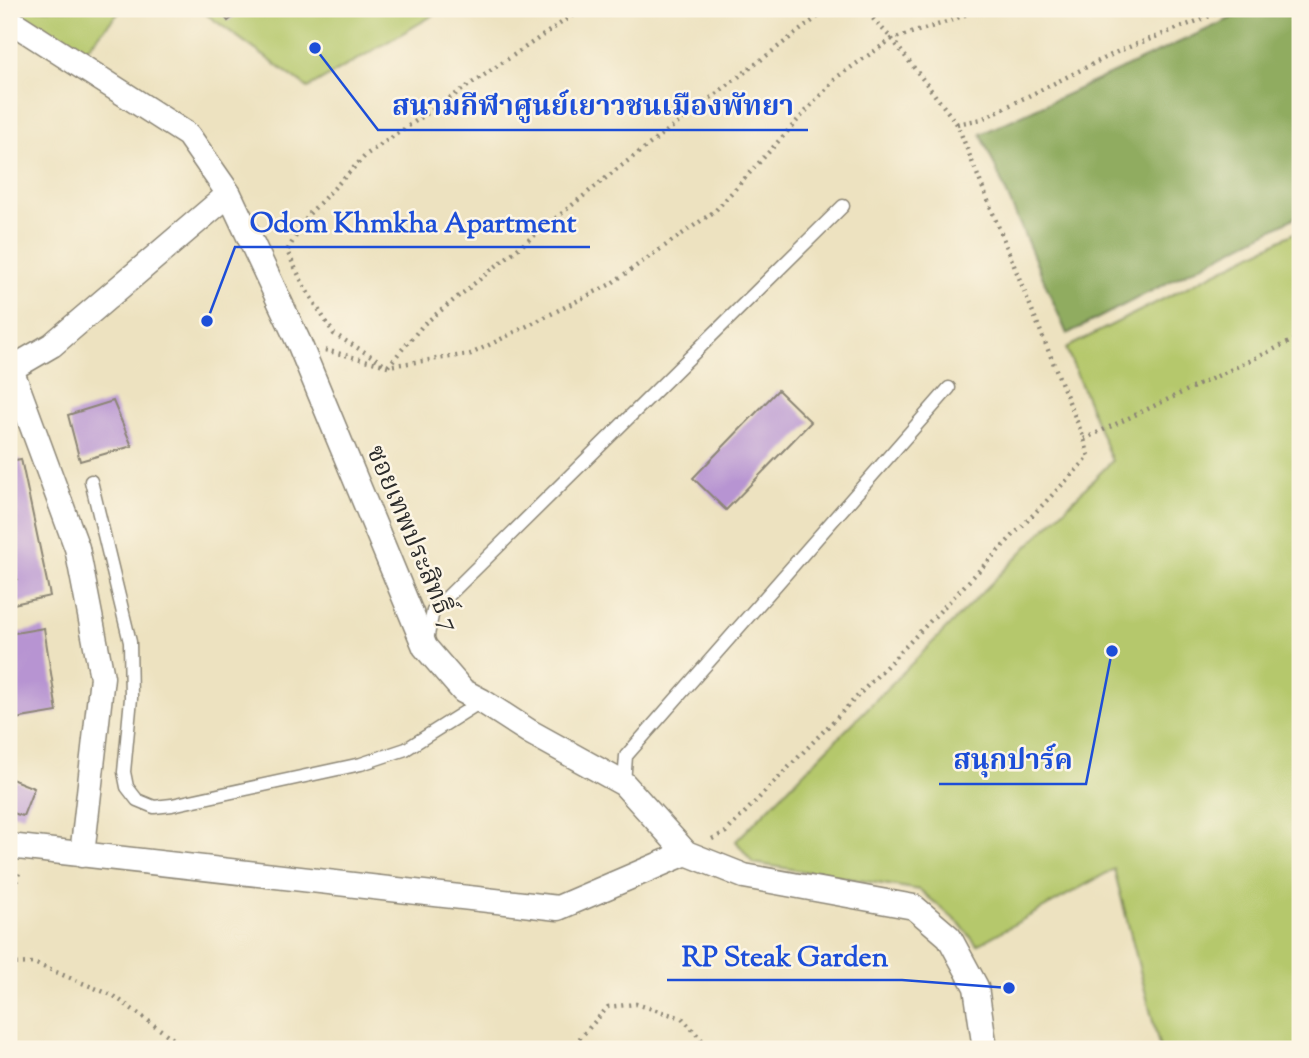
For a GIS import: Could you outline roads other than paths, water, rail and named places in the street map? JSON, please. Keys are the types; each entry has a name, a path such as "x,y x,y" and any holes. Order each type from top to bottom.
{"street":[{"name":"ซอยเทพประสิทธิ์ 7","path":"9,20 188,135 229,194 299,343 425,648 463,691 624,784 686,853 744,876 914,907 949,937 976,987 985,1049"},
{"path":"82,855 102,677 78,548 10,369 52,345 229,194"},
{"path":"17,847 558,908 686,853"}],"lane":[{"path":"425,648 433,611 843,206"},
{"path":"624,784 626,756 949,387"},
{"path":"91,481 130,642 131,698 124,772 127,787 137,800 154,807 172,805 361,764 406,749 482,701"}],"place":[{"name":"สนามกีฬาศูนย์เยาวชนเมืองพัทยา","path":"315,48"},
{"name":"Odom Khmkha Apartment","path":"207,321"},
{"name":"สนุกปาร์ค","path":"1112,651"},
{"name":"RP Steak Garden","path":"1009,988"}]}
